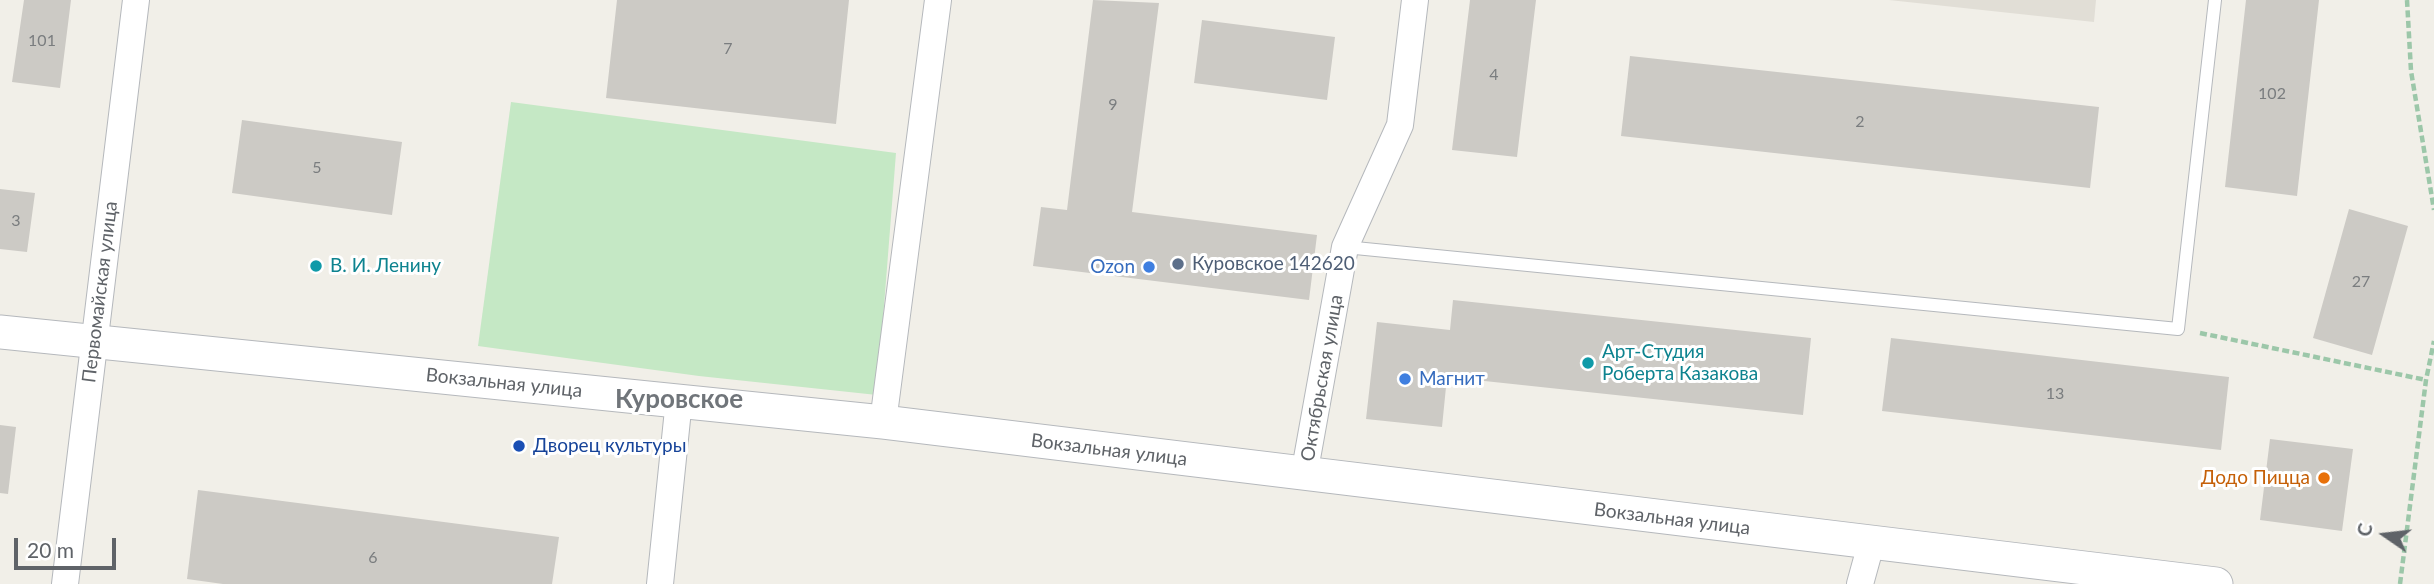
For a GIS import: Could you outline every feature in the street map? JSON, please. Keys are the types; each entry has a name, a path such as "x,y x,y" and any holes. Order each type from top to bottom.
{"street":[{"name":"Первомайская улица","path":"65,584 136,0"},
{"path":"883,422 938,0"},
{"name":"Октябрьская улица","path":"1304,475 1345,247 1400,125 1415,0"},
{"name":"Вокзальная улица","path":"0,332 883,422 2216,584"},
{"path":"660,584 679,400"},
{"path":"1860,584 1871,544"}],"lane":[{"path":"1345,247 2178,329 2215,0"}],"path":[{"path":"2407,0 2411,71 2434,210"},
{"path":"2178,329 2426,380"},
{"path":"2400,584 2426,380 2434,341"}],"shaded area":[{"path":"1889,0 2096,0 2094,22"}],"green space":[{"path":"511,102 896,153 877,395 699,376 478,346"}],"building":[{"path":"24,0 71,0 60,88 12,82"},
{"path":"617,0 849,0 836,124 606,98"},
{"path":"1093,0 1159,3 1132,212 1317,235 1309,300 1033,266 1041,207 1067,210"},
{"path":"1470,0 1536,0 1517,157 1452,150"},
{"path":"2246,0 2319,0 2297,196 2225,187"},
{"path":"1202,20 1335,37 1327,100 1194,83"},
{"path":"1630,56 2099,107 2090,188 1621,136"},
{"path":"242,120 402,142 392,215 232,193"},
{"path":"0,189 35,193 27,252 0,249"},
{"path":"2349,209 2408,226 2372,355 2313,338"},
{"path":"1453,300 1811,338 1803,415 1447,377 1442,427 1366,419 1377,322 1450,330"},
{"path":"1891,338 2229,377 2221,450 1882,411"},
{"path":"0,425 16,427 8,494 0,493"},
{"path":"2270,439 2353,449 2342,531 2260,520"},
{"path":"198,490 559,537 552,584 223,584 187,579"}],"place":[{"name":"Куровское 142620","path":"1178,264"},
{"name":"В. И. Ленину","path":"316,266"},
{"name":"Ozon","path":"1149,267"},
{"name":"Арт-Студия Роберта Казакова","path":"1588,363"},
{"name":"Магнит","path":"1405,379"},
{"name":"Дворец культуры","path":"519,446"},
{"name":"Додо Пицца","path":"2324,478"}],"district":[{"name":"Куровское","path":"679,400"}]}
